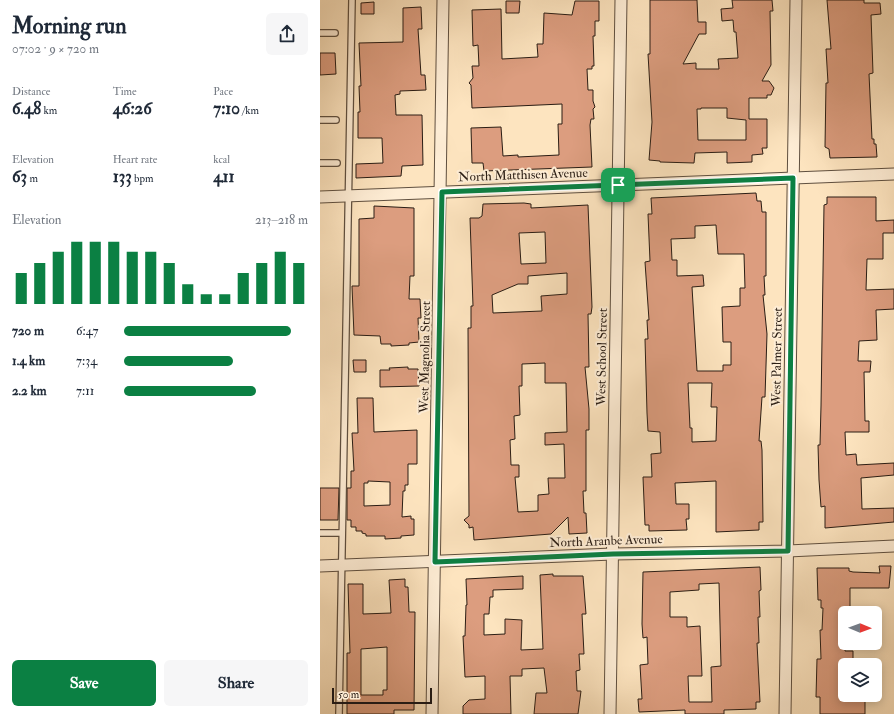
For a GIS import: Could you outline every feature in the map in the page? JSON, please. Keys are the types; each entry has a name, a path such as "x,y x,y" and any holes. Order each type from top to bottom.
{"street":[{"name":"West Magnolia Street","path":"432,714 442,192 444,0"},
{"name":"West School Street","path":"610,714 621,0"},
{"name":"West Palmer Street","path":"785,714 796,0"},
{"name":"North Matthisen Avenue","path":"320,197 894,174"},
{"name":"North Aranbe Avenue","path":"320,566 613,554 788,551 894,546"}],"lane":[{"path":"339,714 352,0"},
{"path":"320,34 335,34"},
{"path":"320,120 336,120"},
{"path":"320,163 337,163"},
{"path":"320,533 342,533"}],"building":[{"path":"650,0 697,0 698,22 706,22 706,34 699,34 683,64 696,63 696,69 719,69 718,59 738,58 736,32 734,32 733,20 722,21 721,9 733,8 732,0 772,0 773,11 770,11 771,65 762,81 769,81 774,88 771,95 767,95 767,98 749,98 749,119 767,119 767,148 762,148 763,154 752,155 752,162 727,163 727,152 695,153 694,163 660,162 649,160 652,122 648,54 650,54","holes":["727,108 727,118 746,120 746,140 698,140 697,109"]},
{"path":"827,0 864,0 864,3 880,3 881,14 871,15 873,73 869,74 872,139 874,139 874,144 876,144 877,157 830,158 829,149 825,147 826,83 828,83 826,49 831,49"},
{"path":"506,1 520,1 519,13 506,13"},
{"path":"575,1 599,1 599,21 595,21 595,36 593,36 594,66 592,66 592,69 587,69 588,90 593,90 593,101 595,107 593,109 594,119 591,119 590,125 592,167 484,171 483,163 472,163 471,128 501,127 503,156 518,155 518,157 559,155 558,124 562,124 562,104 472,108 471,85 469,83 473,78 472,66 479,66 478,45 473,46 472,10 501,9 502,59 538,57 537,44 543,44 544,13 572,15"},
{"path":"374,2 374,14 361,14 361,3"},
{"path":"421,7 422,29 418,29 421,75 425,75 426,90 400,91 400,94 395,95 396,115 422,115 423,165 402,166 401,176 356,178 356,164 383,163 382,138 358,138 358,112 360,112 359,86 361,86 359,43 403,42 403,8"},
{"path":"320,53 335,53 336,74 320,75"},
{"path":"756,193 757,201 761,201 762,212 766,212 766,276 764,276 765,295 763,295 767,334 765,397 762,397 759,441 761,441 762,450 763,522 759,522 759,530 716,532 716,481 675,483 676,504 689,504 689,519 686,519 687,530 649,531 649,525 645,525 643,477 652,477 651,454 661,453 660,432 648,431 647,413 645,339 648,339 647,320 649,320 645,262 650,261 648,214 652,214 651,198","holes":["716,225 718,254 744,254 745,288 740,288 740,306 722,307 723,342 731,342 731,365 723,365 723,371 697,371 692,287 704,286 703,275 677,276 677,260 672,260 671,239 695,238 695,226","688,383 712,383 711,407 717,407 716,441 692,442"]},
{"path":"827,197 876,197 876,221 894,220 894,233 883,233 883,259 867,259 866,290 894,289 894,309 876,310 877,340 859,341 858,361 871,361 870,372 864,372 865,421 869,421 869,432 845,432 846,455 856,454 857,465 894,463 894,475 861,478 862,509 894,508 894,522 825,528 825,506 821,507 818,445 820,445 821,406 824,205 827,204"},
{"path":"524,203 531,204 531,208 588,205 592,307 591,314 588,314 589,367 585,367 589,409 589,430 586,430 586,491 583,491 587,533 569,534 568,517 551,534 474,540 473,527 469,528 469,525 464,520 469,516 468,328 471,328 471,306 473,306 470,218 479,218 482,216 483,204","holes":["545,232 546,263 521,264 519,233","567,273 567,294 541,296 542,311 493,313 492,295 518,284 528,284 528,276","545,363 545,383 566,383 567,432 545,433 545,445 564,444 565,478 548,478 549,494 538,495 538,511 518,512 515,477 519,477 519,465 511,465 510,440 515,439 514,416 520,415 519,386 522,386 522,364"]},
{"path":"374,206 414,208 414,276 410,276 409,299 420,299 421,318 418,318 419,342 409,343 409,345 391,346 391,344 381,344 380,336 354,335 352,286 359,286 359,219 374,218"},
{"path":"353,360 366,360 366,372 354,372"},
{"path":"408,367 408,369 418,369 419,386 380,387 380,370"},
{"path":"357,398 373,398 374,432 417,430 417,464 408,464 408,485 405,485 405,491 403,491 402,517 411,516 411,519 414,519 414,535 385,539 385,536 366,536 366,534 362,533 362,531 356,531 356,527 351,527 351,520 347,520 347,488 351,488 351,471 354,471 352,433 358,433","holes":["368,481 390,482 390,505 364,506 364,483 368,483"]},
{"path":"320,488 339,488 338,520 320,520"},
{"path":"879,566 891,566 889,588 850,588 850,606 838,606 838,650 853,651 853,658 838,658 838,702 865,702 865,714 820,714 820,697 816,697 817,659 821,659 820,630 822,630 823,608 821,608 821,600 818,600 817,568 849,568 849,571 853,572 880,573"},
{"path":"760,567 760,617 758,617 759,643 757,643 760,702 756,702 756,709 724,710 724,714 685,714 685,710 639,712 638,699 642,699 640,665 648,664 647,637 643,638 642,624 643,572","holes":["719,583 721,666 711,667 712,702 689,702 688,676 702,676 700,626 687,627 687,617 670,617 670,592 699,590 699,584"]},
{"path":"553,574 553,576 583,576 586,614 582,614 584,654 579,654 580,670 576,671 577,691 581,691 578,714 534,714 536,693 547,693 544,668 522,669 522,676 510,676 511,714 463,714 463,706 469,700 485,699 485,676 465,677 463,636 465,636 467,605 466,579 523,576 523,589 493,590 493,597 490,597 489,614 484,614 484,635 505,634 505,619 522,620 521,650 543,649 540,575"},
{"path":"405,579 405,587 408,587 409,612 415,612 414,710 394,710 394,714 347,714 347,653 350,653 348,584 363,584 363,614 391,613 389,580","holes":["387,647 387,690 383,690 383,695 361,695 361,649"]}],"route":[{"path":"793,178 788,551 613,554 435,562 442,192 618,185 793,178"}]}
